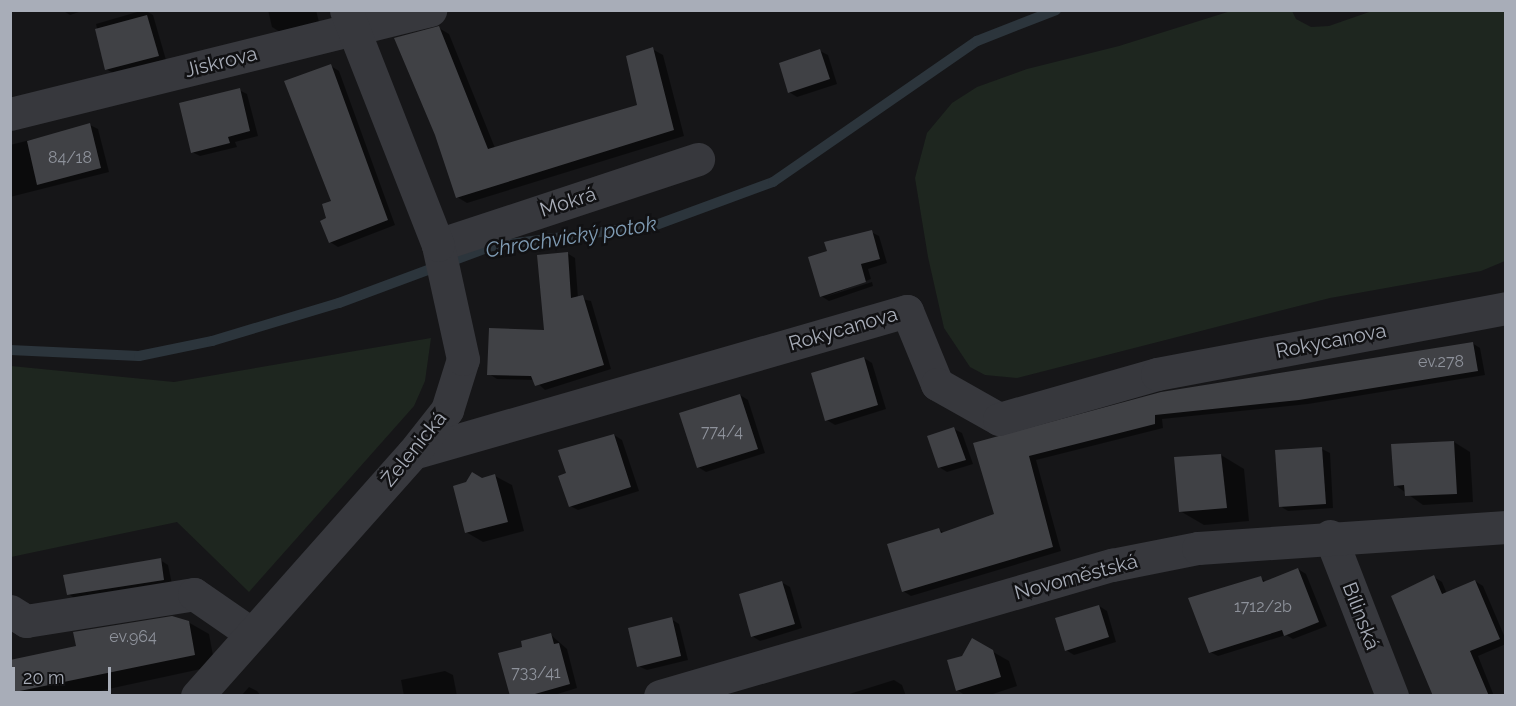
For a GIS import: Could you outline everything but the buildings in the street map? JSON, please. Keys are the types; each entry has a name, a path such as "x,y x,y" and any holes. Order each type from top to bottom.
{"street":[{"name":"Jiskrova","path":"10,114 350,20 430,10"},
{"name":"Želenická","path":"197,696 413,453 447,410 463,359 449,287 439,250 350,20"},
{"name":"Mokrá","path":"439,250 698,159"},
{"name":"Rokycanova","path":"413,453 907,311 937,384 999,419 1157,374 1506,308"},
{"name":"Novoměstská","path":"660,696 1112,565 1198,548 1330,537 1506,528"},
{"name":"Bílinská","path":"1330,537 1392,696"},
{"path":"10,611 26,621 194,594 252,634"}],"shaded area":[{"path":"1234,10 1292,11 1296,19 1311,27 1329,26 1372,11 1505,11 1505,261 1481,271 1330,298 1017,378 985,375 970,367 944,328 928,257 915,178 927,133 952,103 977,87 1027,69 1119,46"},
{"path":"431,338 425,381 414,406 249,592 177,522 11,557 11,366 174,382"}],"waterway":[{"name":"Chrochvický potok","path":"10,350 139,356 212,341 339,303 492,246 656,225 773,182 977,41 1056,10"}]}
